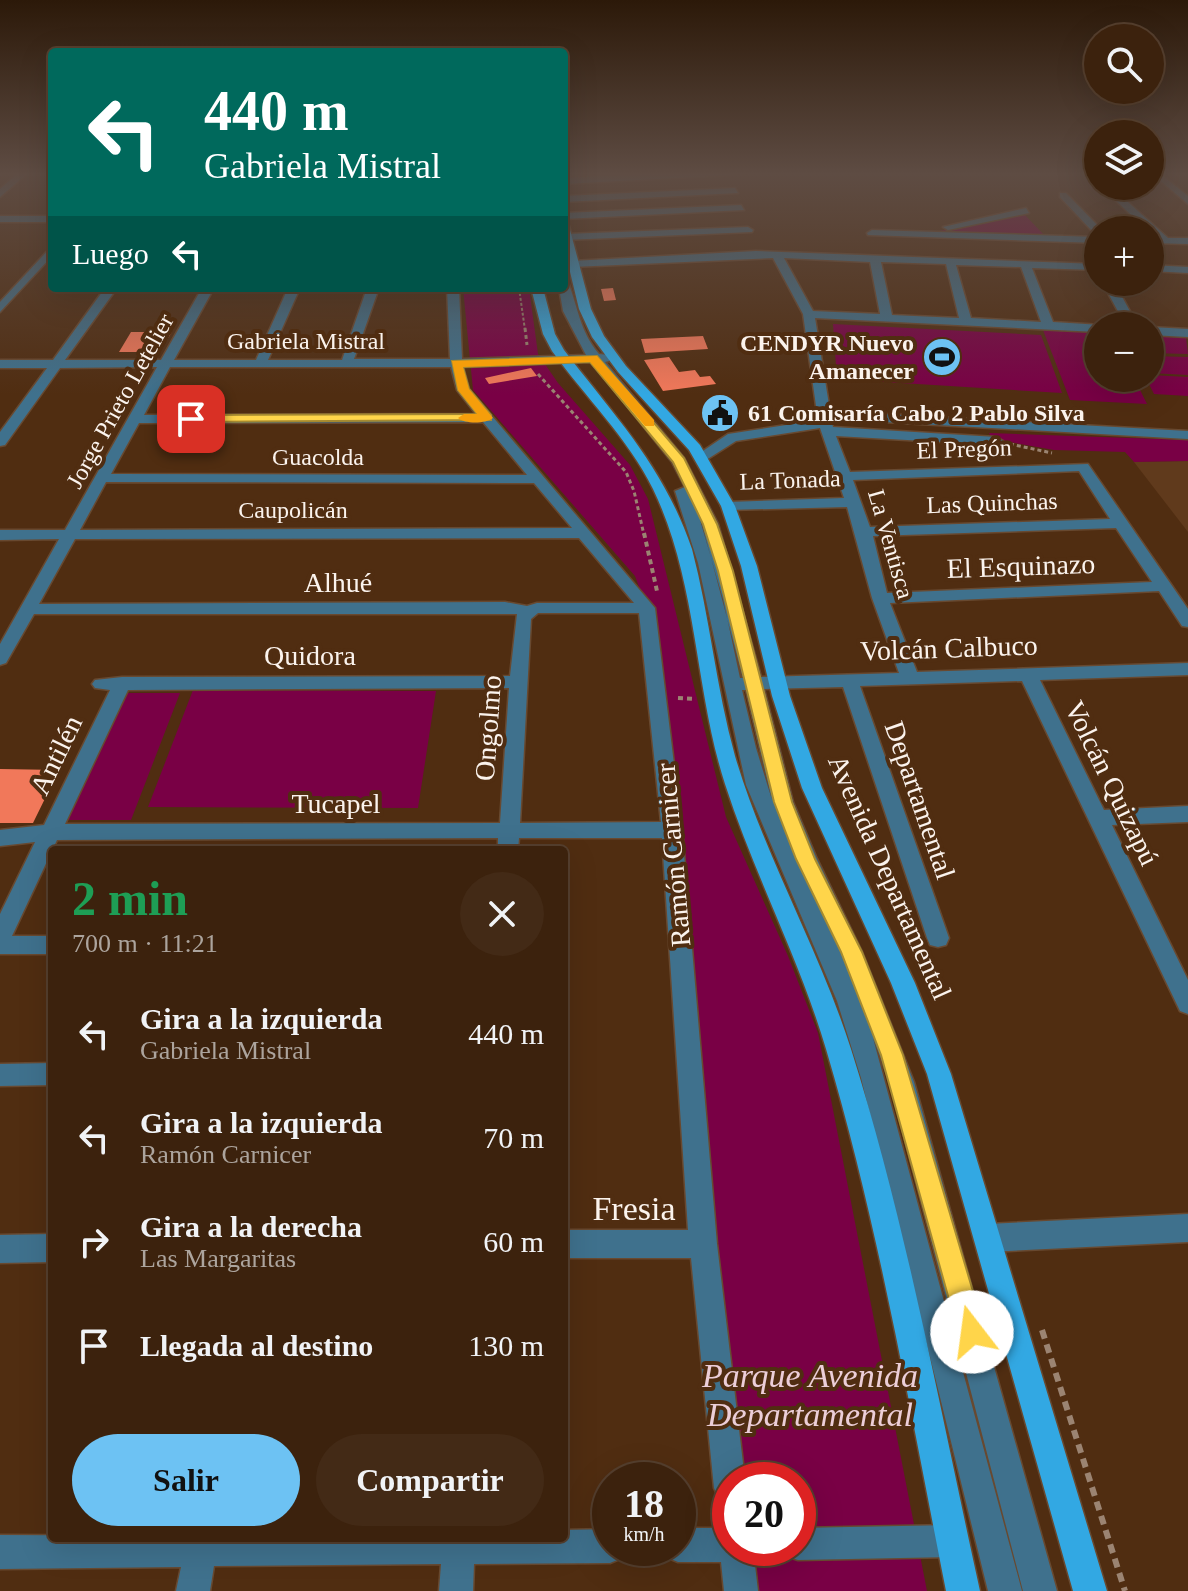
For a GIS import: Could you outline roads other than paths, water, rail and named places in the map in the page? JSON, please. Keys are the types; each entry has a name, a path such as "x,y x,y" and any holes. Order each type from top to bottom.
{"main road":[{"name":"Avenida Departamental","path":"538,292 549,334 588,359 701,457 728,506 749,566 778,682 812,788 903,983 939,1074 1090,1591"},
{"name":"Avenida Departamental","path":"588,359 667,503 732,685 725,754 818,988 852,1097 894,1271 963,1591"}],"street":[{"path":"753,246 756,254"},
{"path":"0,309 48,254"},
{"path":"588,359 574,322 568,274 756,254 1084,266"},
{"name":"La Ventisca","path":"777,255 809,314 827,423 864,532 880,598 910,677"},
{"path":"875,259 887,318"},
{"path":"950,261 966,322"},
{"path":"1025,264 1049,326"},
{"path":"1164,270 1186,273"},
{"path":"0,442 108,292"},
{"name":"Jorge Prieto Letelier","path":"0,659 206,292"},
{"path":"260,364 292,292"},
{"path":"347,363 372,292"},
{"path":"453,292 456,363 463,390 647,608"},
{"path":"554,292 563,328 659,434 679,461 699,498 725,571 732,685 756,785 849,1001 873,1078 1005,1591"},
{"path":"809,314 1084,327"},
{"path":"1164,332 1188,333"},
{"name":"Gabriela Mistral","path":"0,364 456,363 588,359"},
{"path":"132,419 487,418"},
{"path":"827,423 996,441"},
{"path":"701,457 716,451 733,437 827,423 1188,435"},
{"name":"El Pregón","path":"846,476 1083,467 1121,523"},
{"name":"Guacolda","path":"100,478 537,479"},
{"name":"La Tonada","path":"728,506 854,502"},
{"path":"1121,523 1188,622"},
{"name":"Las Quinchas","path":"864,532 1121,523"},
{"name":"Caupolicán","path":"0,535 586,533"},
{"name":"El Esquinazo","path":"880,598 1164,586"},
{"name":"Alhué","path":"29,609 511,607 528,611 537,608 647,608"},
{"name":"Ramón Carnicer","path":"647,608 672,830 703,1244 727,1462"},
{"name":"Ongolmo","path":"509,840 523,619 528,611"},
{"name":"Volcán Calbuco","path":"732,685 1188,669"},
{"name":"Volcán Quizapú","path":"1028,674 1098,818 1181,975 1188,1004"},
{"name":"Departamental","path":"849,679 938,938"},
{"name":"Quidora","path":"111,684 519,682"},
{"name":"Antilén","path":"0,937 50,832 111,684"},
{"path":"732,685 806,859 851,952 902,1082 1040,1591"},
{"path":"1098,818 1188,814"},
{"name":"Tucapel","path":"0,838 50,832 509,840 672,830"},
{"path":"0,945 48,945"},
{"path":"0,1075 48,1074"},
{"path":"988,1238 1188,1228"},
{"name":"Fresia","path":"568,1244 703,1244"},
{"path":"0,1249 48,1248"},
{"path":"816,1544 952,1541"},
{"path":"0,1552 592,1546"},
{"path":"456,1591 458,1547"},
{"path":"193,1591 201,1550"},
{"path":"738,1566 741,1591"}],"place":[{"name":"CENDYR Nuevo Amanecer","path":"942,357"},
{"name":"61 Comisaría Cabo 2 Pablo Silva","path":"720,413"}],"park label":[{"name":"Parque Avenida Departamental","path":"810,1394"}]}
